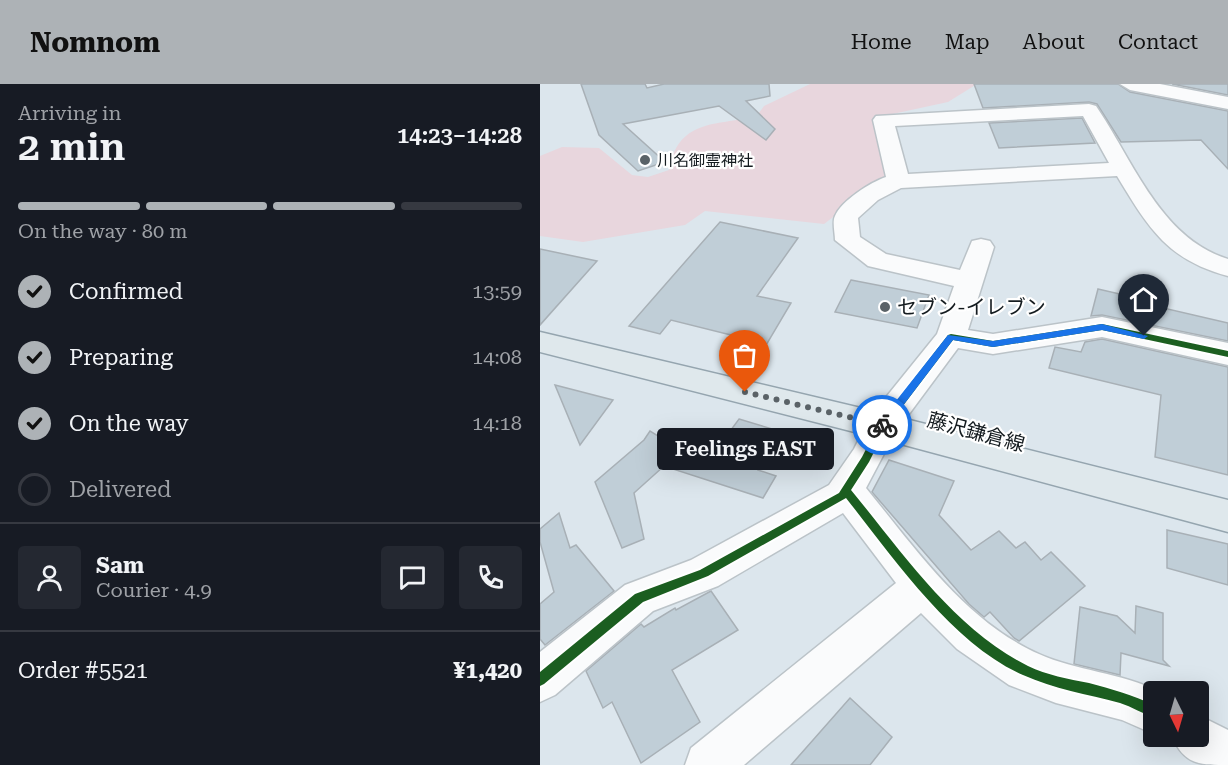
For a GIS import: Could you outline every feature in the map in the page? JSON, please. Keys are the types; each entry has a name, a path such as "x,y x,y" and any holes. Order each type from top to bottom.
{"main road":[{"name":"藤沢鎌倉線","path":"540,342 882,426 1228,516"}],"street":[{"path":"1113,93 1124,169 1176,244 1201,260 1228,268"},
{"path":"898,181 883,120 1113,93 1228,103"},
{"path":"968,281 877,260 848,240 846,218 865,198 885,185 898,181 1124,169"},
{"path":"540,680 639,598 704,573 842,496 866,459 882,426 951,337 981,247"},
{"path":"951,337 993,344 1102,327 1228,354"},
{"path":"846,490 924,585 975,637 1026,670 1050,679 1119,695 1143,707"},
{"path":"708,765 924,585"},
{"path":"1209,745 1228,756"}],"shaded area":[{"path":"810,84 977,84 948,102 874,118 886,177 824,224 705,211 685,225 583,242 540,236 540,156 562,147 599,148 632,175 648,177 669,170 680,142 689,133 712,124 756,117 764,106"}],"building":[{"path":"581,84 645,84 647,88 664,84 769,84 770,96 746,101 775,129 766,140 719,106 623,124 665,162 638,171 599,135"},
{"path":"974,84 1118,84 1130,92 1228,111 1228,169 1201,140 1121,142 1097,104 1089,102 983,108"},
{"path":"1172,84 1228,84 1228,95"},
{"path":"1082,118 1095,143 999,148 989,123"},
{"path":"720,222 798,238 757,296 791,303 765,347 737,341 739,337 671,320 660,334 629,326"},
{"path":"540,249 597,261 540,325"},
{"path":"851,280 929,295 917,328 835,312"},
{"path":"1098,289 1133,297 1133,301 1228,323 1228,341 1102,315 1091,316"},
{"path":"1102,339 1228,367 1228,475 1155,457 1161,395 1049,368 1055,347 1081,352 1085,342"},
{"path":"555,385 613,400 580,445"},
{"path":"739,419 782,432 758,470 776,476 763,498 664,466 634,493 644,539 622,548 595,482 644,440 650,431 705,465"},
{"path":"889,460 954,481 939,515 971,550 999,531 1016,548 1025,542 1041,560 1051,552 1085,586 1019,641 1014,638 990,612 984,617 969,604 872,492"},
{"path":"559,513 570,548 576,545 614,591 545,645 540,639 540,604 554,592 540,542 540,529"},
{"path":"1167,530 1228,544 1228,585 1167,568"},
{"path":"711,591 738,630 672,670 700,722 641,763 612,702 603,708 586,671 641,624 644,627 675,608 676,610"},
{"path":"1136,606 1163,613 1163,660 1169,666 1121,653 1120,675 1074,664 1080,607 1117,616 1135,633"},
{"path":"850,698 892,737 870,765 791,765"}],"cycle path":[{"path":"540,680 639,598 704,573 842,496 866,459 882,426 951,337 993,344 1102,327 1228,354"},
{"path":"846,490 926,590 972,635 997,654 1040,677 1106,693 1143,706"}],"way so far":[{"path":"745,392 882,425"}],"place":[{"name":"川名御霊神社","path":"645,160"},
{"name":"セブン-イレブン","path":"885,307"},
{"name":"Feelings EAST","path":"745,392"}],"route":[{"path":"882,425 951,337 993,344 1102,327 1144,336"}]}
